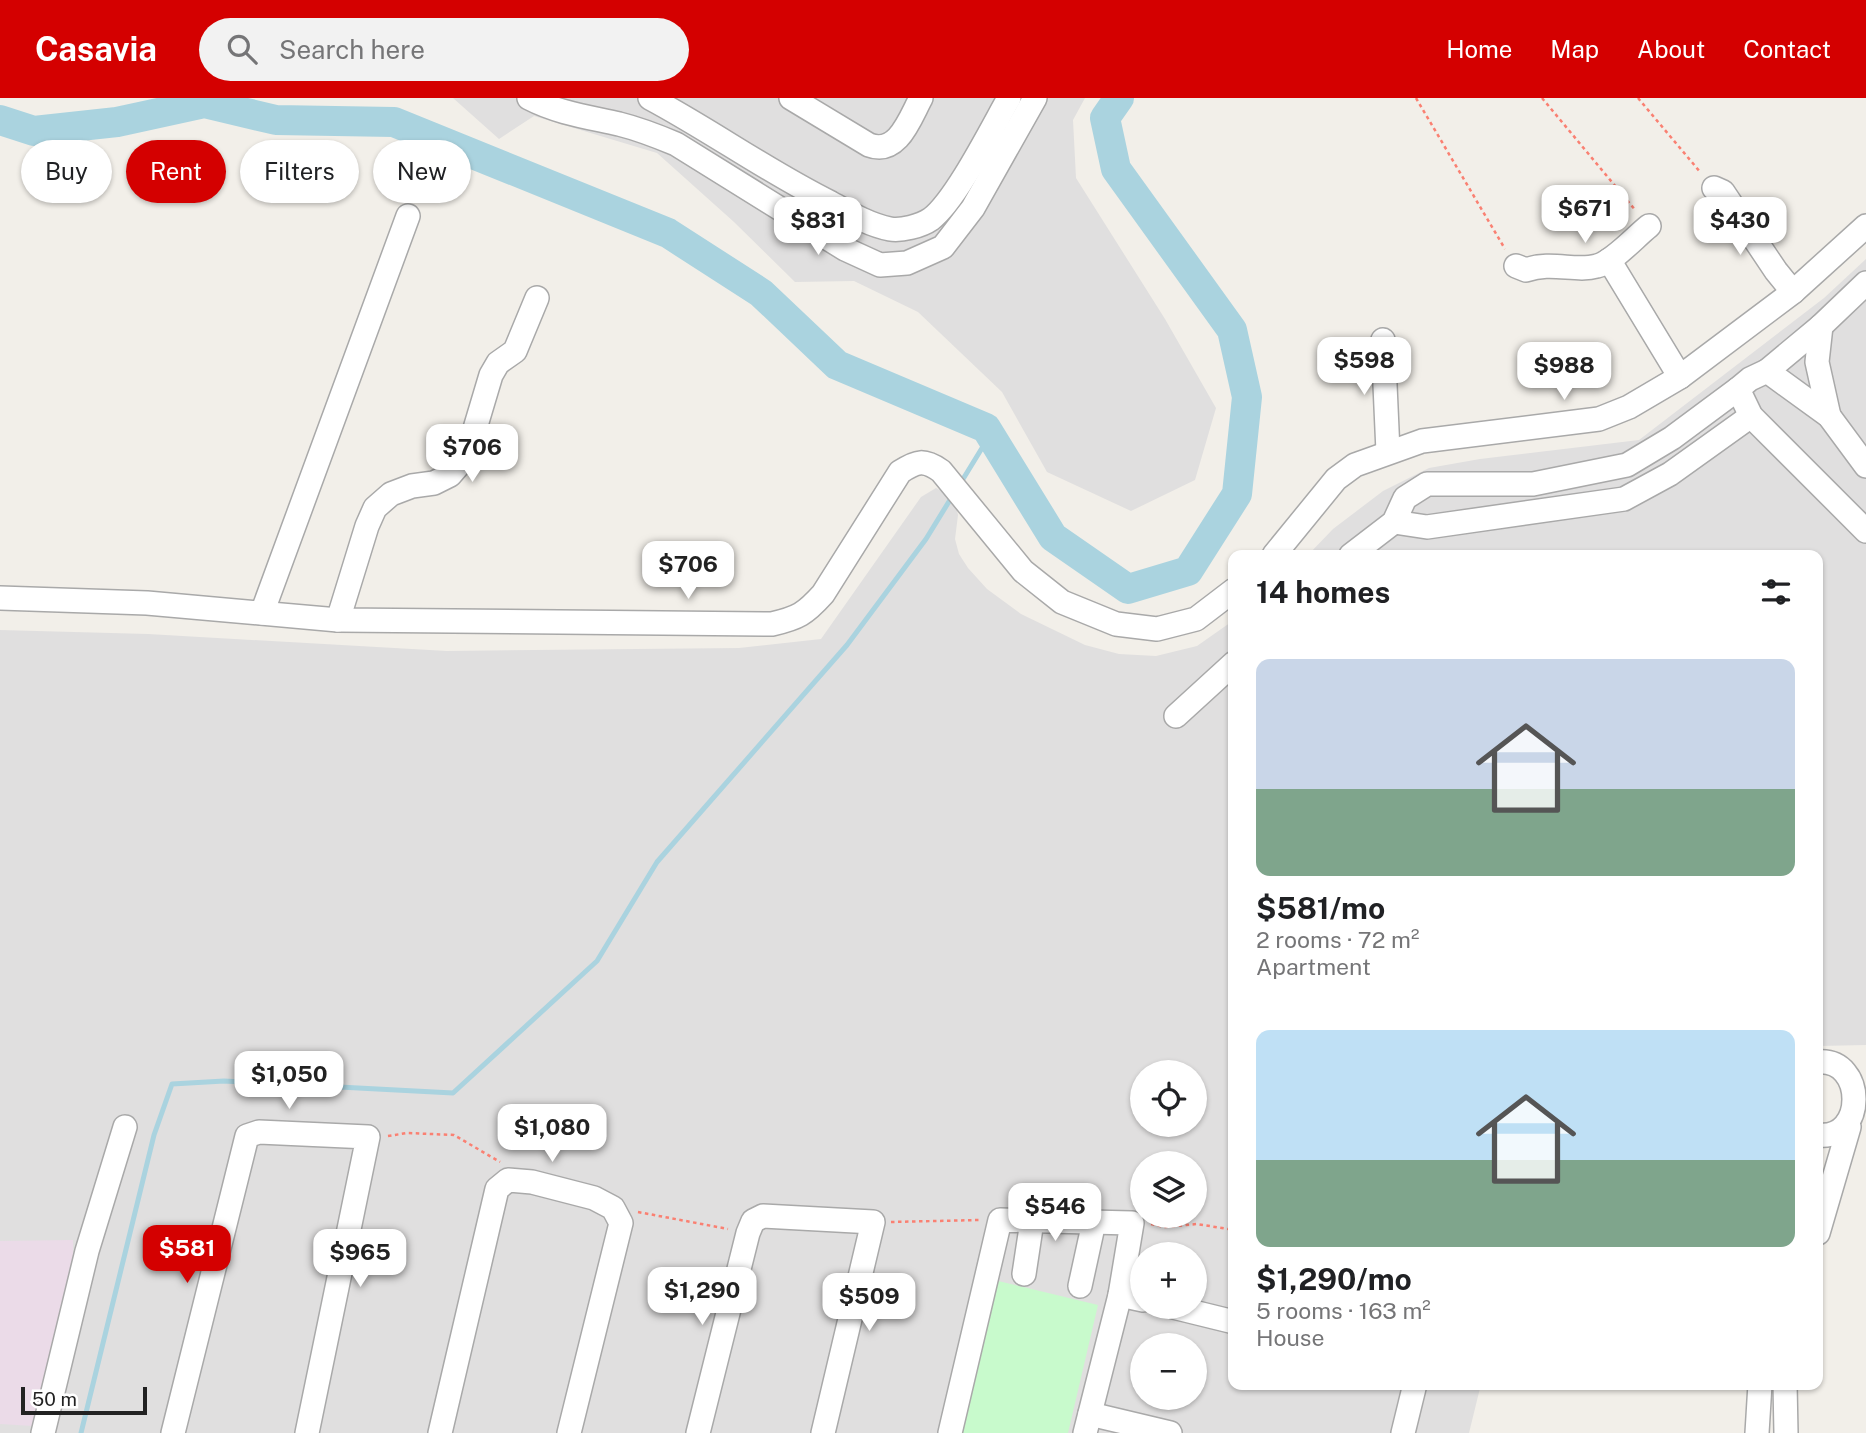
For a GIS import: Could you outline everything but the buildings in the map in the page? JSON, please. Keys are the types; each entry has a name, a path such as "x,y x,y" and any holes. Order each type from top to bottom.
{"street":[{"path":"529,98 558,111 618,124 676,144 845,248 880,265 907,263 943,247 973,208 1035,98"},
{"path":"650,98 801,188 850,213 891,229 907,228 930,220 954,191 1009,98"},
{"path":"799,100 869,145 880,147 891,145 899,138 921,98"},
{"path":"676,144 696,123"},
{"path":"1714,188 1723,192 1793,292"},
{"path":"262,613 408,216"},
{"path":"1516,266 1526,270 1538,266 1596,267 1609,260 1648,226"},
{"path":"1278,550 1336,479 1355,465 1422,441 1599,419 1629,407 1680,377 1793,292 1866,226"},
{"path":"1609,260 1680,377"},
{"path":"1358,550 1394,522 1405,498 1427,484 1533,484 1627,465 1672,438 1750,379 1767,371 1821,326 1866,283"},
{"path":"338,620 375,508 391,494 412,486 434,483 450,475 462,461 471,442 491,375 498,363 515,351 537,298"},
{"path":"1821,326 1817,362 1829,416"},
{"path":"1383,340 1388,452"},
{"path":"1767,371 1829,416 1866,466"},
{"path":"1738,389 1751,416 1866,531"},
{"path":"1394,522 1427,527 1624,499 1670,474 1751,416"},
{"path":"0,598 147,603 338,620 772,624 794,619 807,612 823,594 900,472 914,463 929,463 942,471 1023,571 1062,602 1116,624 1157,629 1196,619 1228,595"},
{"path":"1176,716 1228,668"},
{"path":"1823,1062 1846,1068 1858,1082 1862,1101 1860,1111 1849,1127 1823,1216"},
{"path":"43,1433 87,1251 125,1127"},
{"path":"1823,1135 1831,1135 1849,1127"},
{"path":"173,1433 247,1136 258,1132 368,1137 307,1433"},
{"path":"440,1433 496,1189 508,1180 532,1182 594,1198 613,1208 621,1223 569,1433"},
{"path":"698,1433 748,1233 753,1221 763,1216 873,1222 823,1433"},
{"path":"950,1433 1000,1220 1130,1223"},
{"path":"1024,1274 1032,1221"},
{"path":"1080,1286 1094,1222"},
{"path":"1131,1228 1120,1295 1087,1424 1170,1433"},
{"path":"1120,1295 1130,1297"},
{"path":"1207,1315 1228,1321"},
{"path":"1403,1433 1414,1390"},
{"path":"1757,1433 1760,1390"},
{"path":"1785,1390 1786,1433"}],"path":[{"path":"1416,98 1516,266"},
{"path":"1542,98 1648,226"},
{"path":"1638,98 1714,188"},
{"path":"368,1137 383,1138 418,1133 454,1135 532,1182"},
{"path":"613,1208 748,1233"},
{"path":"873,1222 1000,1220"},
{"path":"1207,1226 1228,1229"}],"shaded area":[{"path":"453,98 1085,98 1073,120 1076,178 1165,319 1216,408 1195,480 1131,511 1047,472 1002,392 918,312 854,281 795,282 734,222 657,153 534,116 499,139"},
{"path":"1866,259 1866,1045 1823,1046 1823,550 1313,550 1333,529 1383,491 1429,468 1480,459 1639,440 1824,298"},
{"path":"936,488 945,493 956,506 958,515 955,539 959,554 987,589 1021,614 1085,645 1119,654 1156,656 1197,646 1228,624 1228,1390 1480,1390 1469,1433 0,1433 0,630 148,634 447,651 739,648 821,639 921,497"},
{"path":"73,1240 73,1270 32,1426 0,1424 0,1241"}],"green space":[{"path":"994,1280 1098,1305 1068,1433 958,1433"}],"waterway":[{"path":"0,120 34,131 117,122 204,103 276,120 394,122 668,233 761,293 837,365 986,428 1053,537 1128,589 1188,571 1237,494 1247,397 1232,330 1116,169 1105,118 1119,98"},
{"path":"960,484 990,435"},
{"path":"81,1433 154,1135 172,1084 224,1081 453,1093 597,961 657,862 847,645 926,539 953,495"}]}
